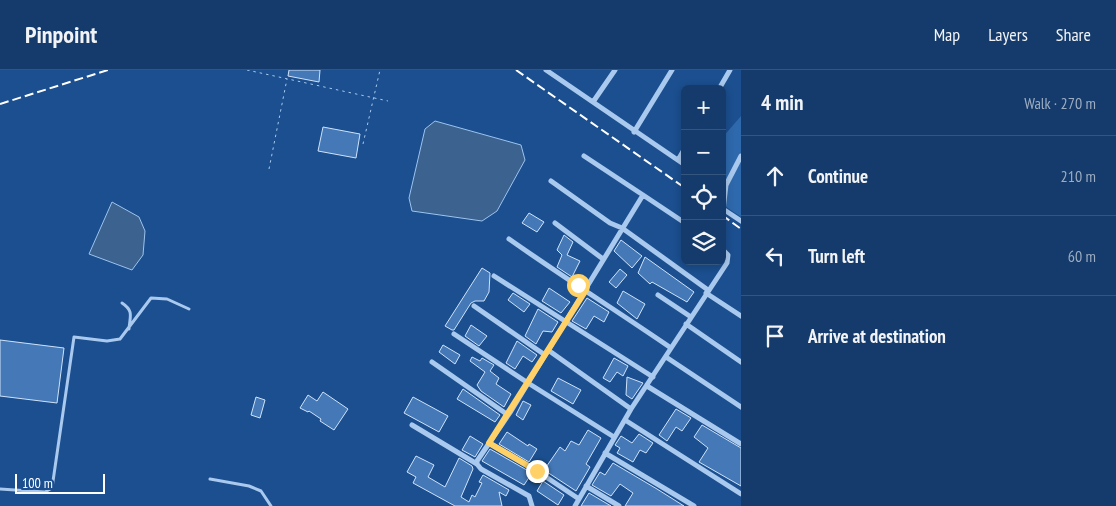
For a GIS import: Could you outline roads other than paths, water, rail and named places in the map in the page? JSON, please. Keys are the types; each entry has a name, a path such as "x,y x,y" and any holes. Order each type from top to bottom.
{"street":[{"path":"592,102 616,70"},
{"path":"634,132 672,70"},
{"path":"721,85 730,70"},
{"path":"550,71 634,132 681,162"},
{"path":"678,160 681,155"},
{"path":"584,156 681,220"},
{"path":"726,187 741,156"},
{"path":"551,181 610,223 622,228 741,316"},
{"path":"477,464 477,461 508,415 644,195"},
{"path":"726,211 741,221"},
{"path":"555,223 603,259"},
{"path":"510,239 671,348"},
{"path":"726,253 728,255 726,264"},
{"path":"575,506 631,409 726,265"},
{"path":"494,276 653,377"},
{"path":"658,295 691,317"},
{"path":"474,306 631,409"},
{"path":"686,324 741,362"},
{"path":"454,334 614,437"},
{"path":"666,357 741,407"},
{"path":"432,362 508,415"},
{"path":"647,386 741,444"},
{"path":"625,420 741,494"},
{"path":"412,425 528,496 532,506"},
{"path":"489,443 579,499"},
{"path":"605,453 694,506"},
{"path":"586,486 619,506"}],"lane":[{"path":"0,489 45,492 52,488 74,337 107,342 120,339 151,298 167,299 189,309"},
{"path":"122,303 129,308 131,313 128,330"},
{"path":"210,479 249,486 261,492 271,506"}],"railway":[{"path":"0,104 108,70"},
{"path":"516,70 681,185"},
{"path":"726,218 741,229"}]}
